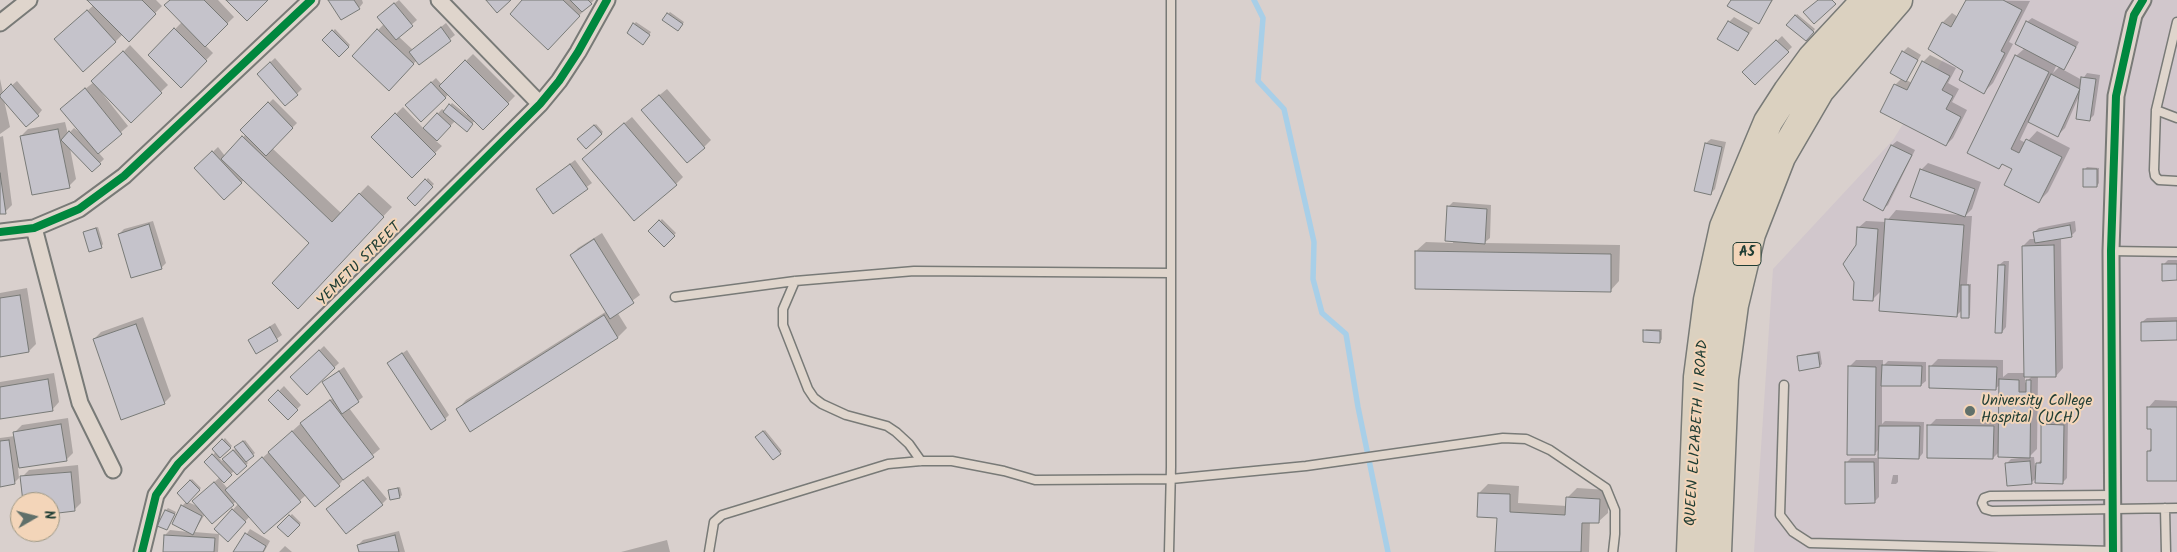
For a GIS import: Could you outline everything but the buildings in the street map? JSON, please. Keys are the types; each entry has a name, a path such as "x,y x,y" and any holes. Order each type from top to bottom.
{"highway":[{"name":"QUEEN ELIZABETH II ROAD","path":"1717,552 1708,436 1698,377 1708,300 1724,228 1768,122 1788,90 1812,58 1866,0"},
{"name":"QUEEN ELIZABETH II ROAD","path":"1691,552 1708,436 1724,379 1734,305 1751,234 1764,199 1781,157 1820,90 1898,0"}],"street":[{"path":"0,22 10,17 29,0"},
{"path":"0,232 34,228 79,209 124,176 311,0"},
{"path":"439,0 540,104"},
{"name":"YEMETU STREET","path":"142,552 156,495 178,464 540,104 559,81 578,52 608,0"},
{"path":"2113,551 2111,251 2116,96 2134,16 2143,0"},
{"path":"34,228 80,403 113,470"}],"lane":[{"path":"1169,552 1171,479 1171,0"},
{"path":"2177,22 2156,110 2154,170 2159,180 2177,182"},
{"path":"2156,110 2177,118"},
{"path":"2111,251 2177,252"},
{"path":"675,297 795,281 914,271 1171,273"},
{"path":"795,281 783,309 783,325 808,389 814,398 822,404 846,414 886,426 909,444 921,461"},
{"path":"1784,385 1780,515 1793,532 1810,543 2113,551"},
{"path":"708,552 714,522 722,515 888,464 952,460 1035,480 1171,479 1306,466 1503,438 1526,439 1550,450 1606,488 1615,510 1613,552"},
{"path":"2112,502 1992,511 1985,509 1982,504 1984,498 1990,496 2112,502 2177,508"},
{"path":"2165,508 2166,552"}],"shaded area":[{"name":"University College Hospital (UCH)","path":"1980,0 2177,0 2177,552 1754,552 1773,269 1893,140"}],"waterway":[{"path":"1254,0 1263,18 1258,81 1284,109 1314,242 1313,279 1322,313 1346,334 1358,407 1388,552"}],"cycle path":[{"path":"0,232 34,228 79,209 124,176 311,0"},
{"path":"142,552 156,495 178,464 540,104 559,81 578,52 607,0"},
{"path":"2113,552 2111,251 2116,96 2134,15 2143,0"}],"place":[{"name":"University College Hospital (UCH)","path":"1970,411"}]}
